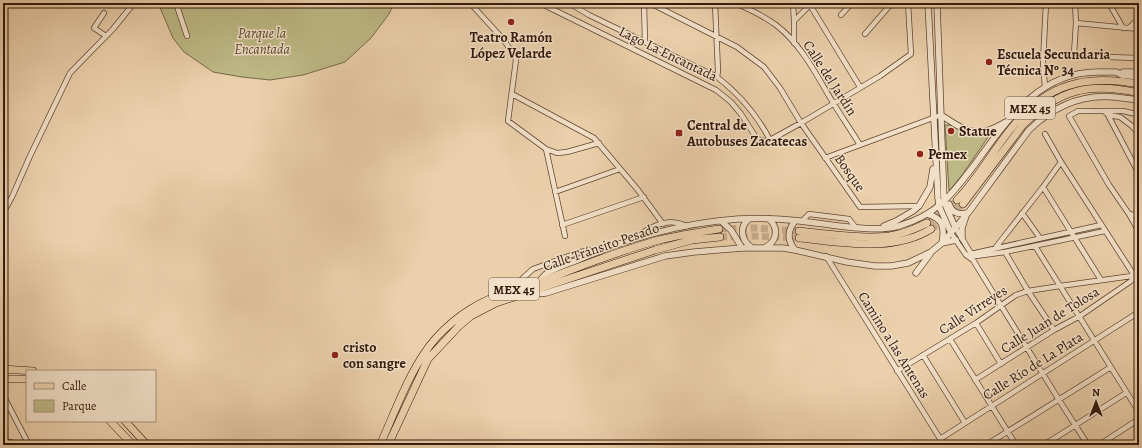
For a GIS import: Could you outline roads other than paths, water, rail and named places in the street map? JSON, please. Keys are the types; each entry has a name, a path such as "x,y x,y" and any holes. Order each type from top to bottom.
{"main road":[{"name":"MEX 45","path":"1139,84 1108,80 1080,82 1057,90 1042,99 1027,110 1013,126 960,202 1023,125 1034,114 1052,102 1069,94 1093,89 1121,89 1139,93"},
{"path":"799,235 857,244 894,243 925,233 929,226"},
{"name":"Calle Tránsito Pesado","path":"380,445 422,357 436,338 465,312 512,290 659,240 719,229"},
{"name":"Calle Tránsito Pesado","path":"388,445 428,359 459,326 471,316 496,303 655,250 692,240 720,237"},
{"path":"3,369 26,371"},
{"path":"3,378 26,379"},
{"path":"111,422 133,445"},
{"path":"126,422 147,445"}],"street":[{"path":"3,212 70,73 113,29 134,3"},
{"path":"176,3 187,36"},
{"path":"470,3 503,39 516,56 508,121 546,149 557,153 567,152 599,142"},
{"name":"Lago La Encantada","path":"540,3 716,90 731,102 741,114 757,139 764,141 770,140"},
{"path":"568,3 589,15 717,77 742,99 770,140 834,104 908,57 911,54 908,3"},
{"path":"644,3 645,42"},
{"name":"Bosque","path":"650,3 737,47 764,67 780,88 801,123 860,207 919,206"},
{"path":"714,3 718,71 717,77"},
{"name":"Calle del Jardín","path":"735,3 776,25 794,43 805,57 860,145"},
{"path":"794,3 794,43"},
{"path":"841,15 852,3"},
{"path":"865,34 892,3"},
{"path":"928,3 935,158 939,206 951,233 959,239"},
{"path":"937,3 944,202 959,239 1001,305 1058,400 1088,445"},
{"path":"1045,87 1043,62 1046,3"},
{"path":"1075,3 1076,23 1074,54 1076,56 1139,58"},
{"path":"1109,3 1122,28"},
{"path":"794,22 811,4 860,87"},
{"path":"104,13 94,28 106,36"},
{"path":"1129,28 1139,19"},
{"path":"1076,23 1139,29"},
{"path":"625,45 630,35"},
{"path":"539,282 547,273 599,251 704,222 750,218 799,221 856,228 898,226 927,214 944,202 1007,122 1025,102 1045,87 1078,74 1096,72 1139,72"},
{"path":"1116,72 1139,78"},
{"path":"512,94 599,142 644,197 663,224"},
{"path":"519,295 546,293 665,256 751,247 796,250 848,262 875,266 891,266 908,263 931,252 942,243 968,212 1029,130 1040,120 1063,106 1077,101 1101,97 1139,100"},
{"path":"1106,113 1123,110 1137,114 1139,120"},
{"path":"1139,134 1132,126 1120,117 1106,113 1078,111 1069,116 1109,185 1129,214 1139,232"},
{"path":"1106,113 1139,174"},
{"path":"825,158 942,115"},
{"path":"942,115 961,128 976,132 1007,122"},
{"path":"1045,134 1100,225 1137,275 1139,283"},
{"path":"546,149 565,236"},
{"path":"874,228 896,221 919,206 930,187 935,158"},
{"path":"996,247 1061,162"},
{"path":"555,192 620,169"},
{"path":"1043,187 1101,280"},
{"path":"950,196 949,205 954,212 959,214 968,212"},
{"path":"562,225 644,197"},
{"path":"959,239 968,212"},
{"path":"927,214 938,219 942,224 944,230 942,243"},
{"path":"1022,214 1040,238"},
{"path":"1129,214 1139,216"},
{"path":"750,218 746,222 742,231 744,240 751,247"},
{"path":"766,248 774,241 776,236 775,226 769,219"},
{"path":"721,221 731,230 742,248"},
{"path":"796,250 791,245 789,232 791,226 799,221"},
{"path":"624,243 663,224 678,223 687,226"},
{"path":"970,256 996,247 1100,225"},
{"path":"970,256 1006,252 1105,231"},
{"path":"942,243 959,239"},
{"path":"1035,246 1139,412"},
{"path":"512,290 533,269 580,252 591,250 599,251"},
{"path":"916,273 931,252"},
{"path":"1006,252 1028,291 1054,330"},
{"name":"Camino a las Antenas","path":"826,256 944,445"},
{"name":"Calle Virreyes","path":"897,371 976,323 1016,295 1028,291 1137,275"},
{"name":"Calle Juan de Tolosa","path":"975,380 1054,330 1080,316 1131,281 1137,275"},
{"name":"Calle Río de La Plata","path":"940,439 1139,312"},
{"path":"976,323 1001,364"},
{"path":"950,339 1016,445"},
{"path":"924,355 965,422"},
{"path":"986,445 1111,367"},
{"path":"1044,445 1126,393"},
{"path":"3,395 29,445"},
{"path":"1099,445 1139,419"},
{"path":"3,441 25,445"}],"tunnel":[{"path":"927,223 946,211 957,200"},
{"path":"931,229 948,218 963,204"},
{"path":"719,229 753,228 799,231"},
{"path":"720,237 752,236 799,238"}],"place":[{"name":"Teatro Ramón López Velarde","path":"511,22"},
{"name":"Escuela Secundaria Técnica Nº 34","path":"989,62"},
{"name":"Statue","path":"951,131"},
{"name":"Central de Autobuses Zacatecas","path":"679,133"},
{"name":"Pemex","path":"920,154"},
{"name":"cristo con sangre","path":"335,355"}],"park label":[{"name":"Parque la Encantada","path":"262,42"}]}
